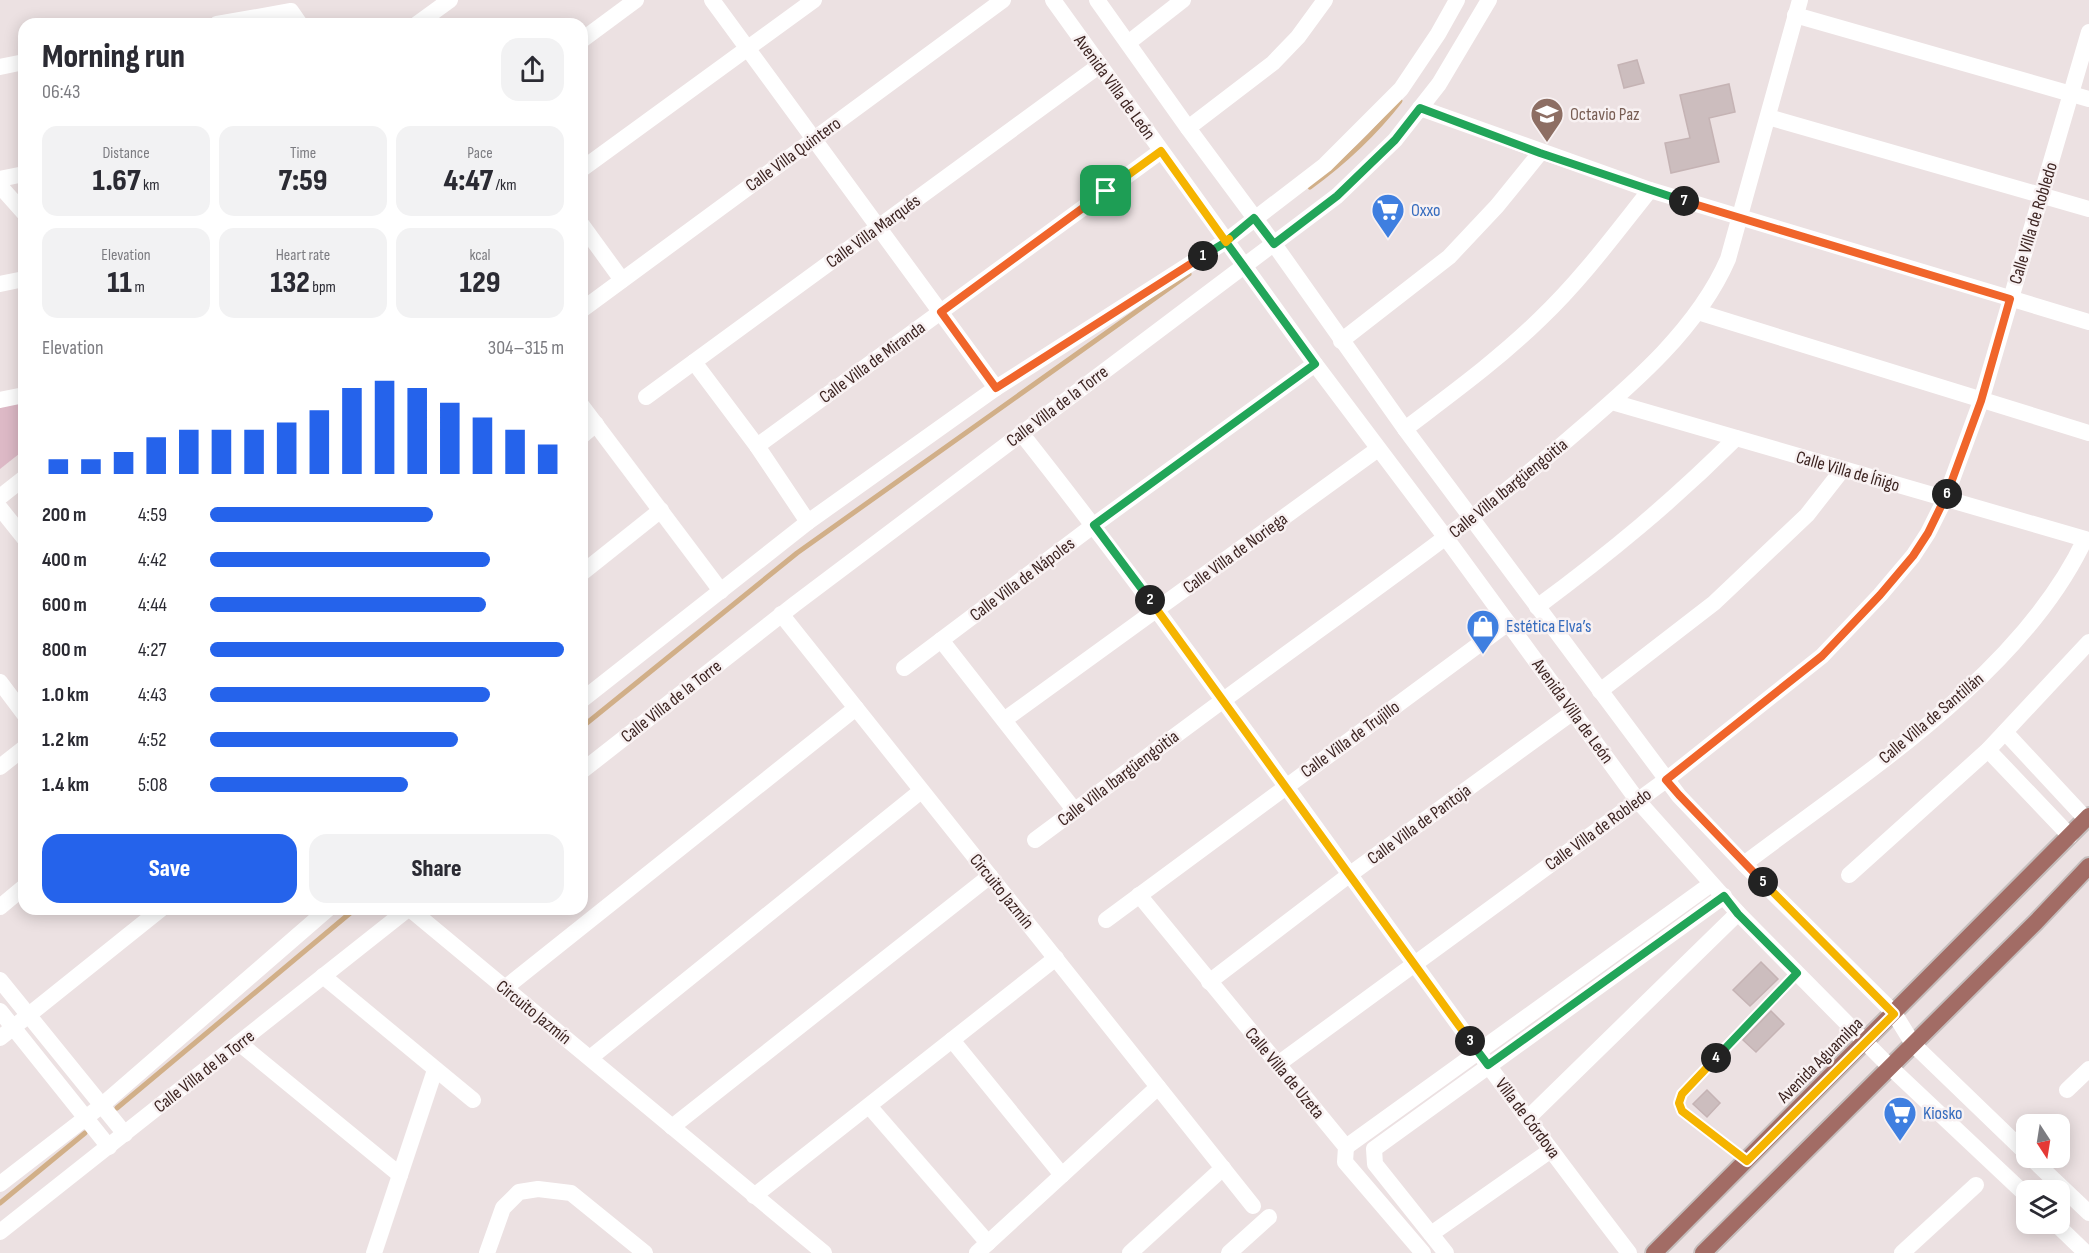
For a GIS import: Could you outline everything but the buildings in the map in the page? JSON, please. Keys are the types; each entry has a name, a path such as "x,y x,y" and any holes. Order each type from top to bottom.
{"main road":[{"name":"Avenida Aguamilpa","path":"1654,1253 2088,818"},
{"path":"1703,1253 2089,866"}],"street":[{"path":"425,18 450,0"},
{"path":"588,36 636,0"},
{"path":"712,0 996,388"},
{"path":"588,166 814,0"},
{"name":"Calle Villa Quintero","path":"588,305 1003,0"},
{"name":"Avenida Villa de León","path":"1053,0 1315,364 1446,538 1638,801 1738,914 1890,1067 2016,1186"},
{"name":"Avenida Villa de León","path":"1097,0 1405,429 1666,780 1744,864 1894,1014 1913,1044 2016,1143"},
{"path":"1128,43 1183,0"},
{"path":"1188,128 1273,63 1298,37 1325,0"},
{"path":"588,695 808,522 996,388 1226,242 1324,165 1401,89 1438,34 1457,0"},
{"name":"Calle Villa de la Torre","path":"588,766 781,614 1337,196 1395,140 1439,84 1489,0"},
{"path":"1798,8 2089,99"},
{"name":"Calle Villa Ibargüengoitia","path":"1035,840 1223,699 1446,538 1612,402 1698,312 1720,278 1741,218 1798,8"},
{"name":"Calle Villa de Robledo","path":"1278,1064 1666,780 1822,656 1880,595 1913,556 1928,533 1945,499 1981,401 2089,32"},
{"path":"0,67 18,63"},
{"name":"Calle Villa Marqués","path":"646,397 1100,65"},
{"path":"1420,108 1540,153 1650,190 2089,322"},
{"path":"1768,117 2089,209"},
{"name":"Calle Villa de Miranda","path":"757,446 1161,151"},
{"path":"1341,341 1449,257 1497,206 1540,153"},
{"path":"0,179 18,175"},
{"path":"0,186 18,204"},
{"path":"1405,429 1468,382 1541,318 1599,254 1650,190"},
{"path":"588,233 622,280"},
{"path":"0,284 18,280"},
{"path":"1698,312 2089,433"},
{"path":"694,362 757,446 808,522"},
{"name":"Calle Villa de Nápoles","path":"904,668 1094,525 1315,364"},
{"path":"0,400 18,396"},
{"name":"Calle Villa de Íñigo","path":"1612,402 2085,539"},
{"path":"588,414 721,591"},
{"path":"588,431 596,424"},
{"name":"Villa de Córdova","path":"1021,433 1157,609 1623,1251"},
{"path":"1537,607 1650,520 1736,438"},
{"name":"Calle Villa de Noriega","path":"1004,720 1378,449"},
{"path":"1600,691 1714,603 1807,515 1843,469"},
{"path":"0,497 18,483"},
{"path":"0,508 18,530"},
{"path":"588,568 661,510"},
{"name":"Calle Villa de Santillán","path":"1744,864 1945,711 2008,650 2044,606 2073,565 2085,539"},
{"name":"Circuito Jazmín","path":"781,614 1253,1206"},
{"name":"Calle Villa de Trujillo","path":"1106,920 1508,623"},
{"path":"941,640 1075,811"},
{"path":"1849,875 1988,750 2089,642"},
{"path":"0,682 18,706"},
{"path":"505,988 855,708"},
{"name":"Calle Villa de Pantoja","path":"1209,981 1349,874 1573,712"},
{"path":"2005,732 2088,818"},
{"path":"1988,750 2070,836"},
{"path":"0,767 18,753"},
{"path":"590,1058 921,791"},
{"path":"672,1127 990,876"},
{"path":"1346,1147 1712,884"},
{"path":"0,907 18,893"},
{"name":"Calle Villa de Uzeta","path":"1139,895 1346,1147 1345,1162 1423,1253"},
{"path":"1446,1253 1375,1164 1374,1149 1724,896"},
{"path":"1528,1118 1738,914"},
{"path":"7,1033 154,915"},
{"path":"0,1184 101,1106 321,915"},
{"name":"Calle Villa de la Torre","path":"0,1232 401,915"},
{"name":"Circuito Jazmín","path":"416,915 824,1253"},
{"path":"754,1196 1056,958"},
{"path":"323,976 473,1100"},
{"path":"0,980 124,1134"},
{"path":"0,1011 7,1033 109,1146"},
{"path":"952,1040 1062,1175"},
{"path":"239,1043 400,1175"},
{"path":"2067,1090 2089,1069"},
{"path":"374,1253 435,1070"},
{"path":"869,1106 982,1248 1158,1087"},
{"path":"1431,1234 1551,1150"},
{"path":"1130,1253 1223,1168"},
{"path":"2042,1168 2089,1213"},
{"path":"1912,1250 1976,1185"},
{"path":"487,1253 504,1208 519,1192 538,1189 571,1193 645,1253"},
{"path":"1229,1253 1269,1217"},
{"path":"2066,1234 2086,1253"}],"lane":[{"path":"1747,1161 1682,1111 1679,1103 1682,1094 1797,973"}],"shaded area":[{"path":"18,402 18,455 0,469 0,406"}],"waterway":[{"path":"1310,187 1358,147 1400,101"},
{"path":"588,722 797,553 1189,274"},
{"path":"117,1108 348,915"},
{"path":"0,1203 85,1133"}],"place":[{"name":"Octavio Paz","path":"1547,143"},
{"name":"Oxxo","path":"1388,239"},
{"name":"Estética Elva’s","path":"1483,655"},
{"name":"Kiosko","path":"1900,1142"}],"route":[{"path":"1106,191 941,312 996,388 1226,242 1315,364 1094,525 1488,1065 1724,896 1738,914 1797,973 1682,1094 1679,1103 1682,1111 1747,1161 1894,1014 1744,864 1666,780 1822,656 1880,595 1913,556 1928,533 1945,499 1981,401 2010,299 1650,190 1540,153 1420,108 1395,140 1337,196 1274,244 1254,218 1226,242 1161,151 1106,191"}]}
